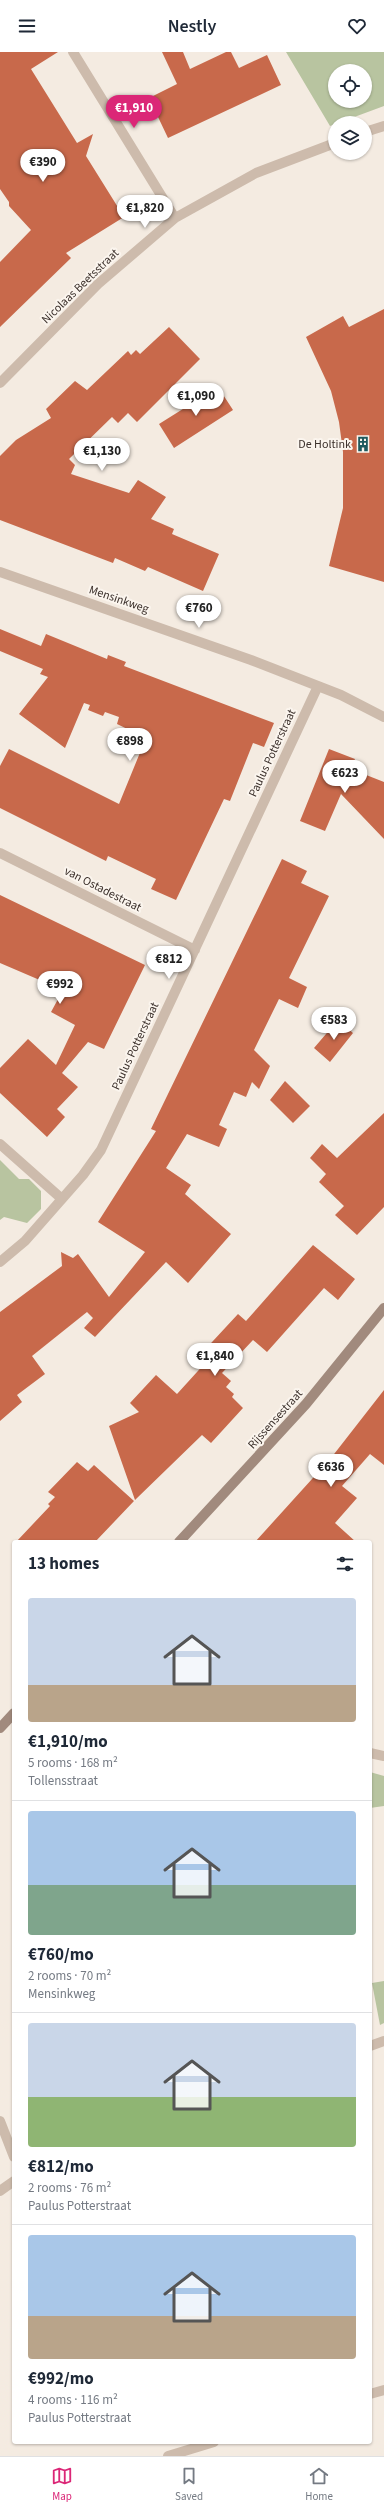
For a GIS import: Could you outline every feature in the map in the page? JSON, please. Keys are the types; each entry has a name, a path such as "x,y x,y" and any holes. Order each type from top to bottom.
{"main road":[{"name":"Rijssensestraat","path":"181,1540 306,1404 384,1308"},
{"path":"0,1728 12,1715"}],"street":[{"path":"73,52 175,218"},
{"path":"372,130 384,126"},
{"name":"Nicolaas Beetsstraat","path":"0,383 98,284 175,218 251,176 328,145"},
{"name":"Mensinkweg","path":"0,572 251,660 318,686 384,717"},
{"name":"Paulus Potterstraat","path":"0,1262 24,1241 62,1199 83,1175 101,1150 318,686"},
{"name":"van Ostadestraat","path":"0,853 195,950"},
{"path":"0,1144 62,1199"},
{"path":"372,1753 384,1756"},
{"path":"372,2045 384,2041"},
{"path":"0,2121 12,2152"},
{"path":"0,2191 12,2182"},
{"path":"372,2393 384,2390"},
{"path":"168,2456 207,2444"}],"green space":[{"path":"286,52 384,52 384,106 357,116 328,116 328,123"},
{"path":"0,1160 19,1179 29,1179 41,1191 41,1209 27,1223 4,1217 0,1220"},
{"path":"372,1773 384,1776 384,1806 372,1808"},
{"path":"384,1981 384,2023 380,2025 372,1983"}],"building":[{"path":"0,52 58,52 31,69 77,143 93,134 86,156 124,217 66,253 71,258 0,327 0,262 31,230 9,206 9,202 0,189"},
{"path":"162,52 183,52 190,69 226,52 231,52 239,68 267,55 281,85 168,138 149,98 177,84"},
{"name":"De Holtink","path":"384,309 384,582 329,566 343,508 343,452 339,422 331,391 306,337 343,316 349,327"},
{"path":"169,327 200,359 137,422 128,413 118,423 112,417 69,459 75,465 71,474 129,493 138,480 166,497 151,519 174,529 172,534 219,554 203,591 148,567 145,571 115,558 113,563 0,520 0,456 16,440 51,418 46,409 75,381 87,390 128,351 131,355 136,350 140,354"},
{"path":"218,387 233,410 174,448 159,424"},
{"path":"0,629 41,646 46,634 107,659 108,655 126,662 124,666 274,723 264,747 253,743 230,801 224,799 176,900 151,889 156,879 108,856 106,861 0,808 0,766 9,749 119,804 146,738 117,724 119,717 105,712 103,716 88,710 90,705 84,703 65,748 19,714 48,677 40,674 43,669 0,651"},
{"path":"329,749 355,759 351,769 384,782 384,839 341,794 325,831 300,821"},
{"path":"282,859 307,871 301,883 329,896 289,978 307,987 298,1008 279,999 254,1050 270,1066 259,1089 252,1082 246,1097 234,1092 219,1125 227,1129 219,1147 187,1134 166,1168 191,1185 185,1194 231,1234 188,1283 166,1262 95,1337 84,1328 93,1318 87,1312 32,1356 45,1374 17,1395 22,1402 0,1421 0,1312 62,1266 61,1252 73,1258 78,1254 109,1297 145,1252 98,1222 156,1131 151,1129"},
{"path":"0,895 145,965 104,1049 88,1042 62,1073 78,1087 57,1109 65,1117 47,1137 0,1093 0,1068 28,1039 56,1065 75,1025 51,1012 63,990 0,963"},
{"path":"338,1020 353,1033 330,1062 314,1048"},
{"path":"285,1081 310,1106 293,1123 270,1100"},
{"path":"384,1113 384,1207 357,1235 335,1215 344,1206 319,1182 326,1174 310,1158 322,1144 337,1158"},
{"path":"313,1245 355,1279 338,1300 324,1288 267,1352 253,1340 222,1373 231,1381 226,1387 234,1394 232,1397 243,1408 211,1443 202,1435 135,1500 109,1426 139,1412 130,1403 156,1375 177,1394 207,1361 200,1355 238,1314 246,1321"},
{"path":"384,1390 384,1465 370,1454 342,1486 357,1498 335,1523 354,1540 257,1540 331,1458"},
{"path":"77,1462 88,1471 94,1465 134,1501 97,1540 18,1540 50,1506 48,1504 55,1497 48,1492"}],"place":[{"name":"De Holtink","path":"363,444"}]}
